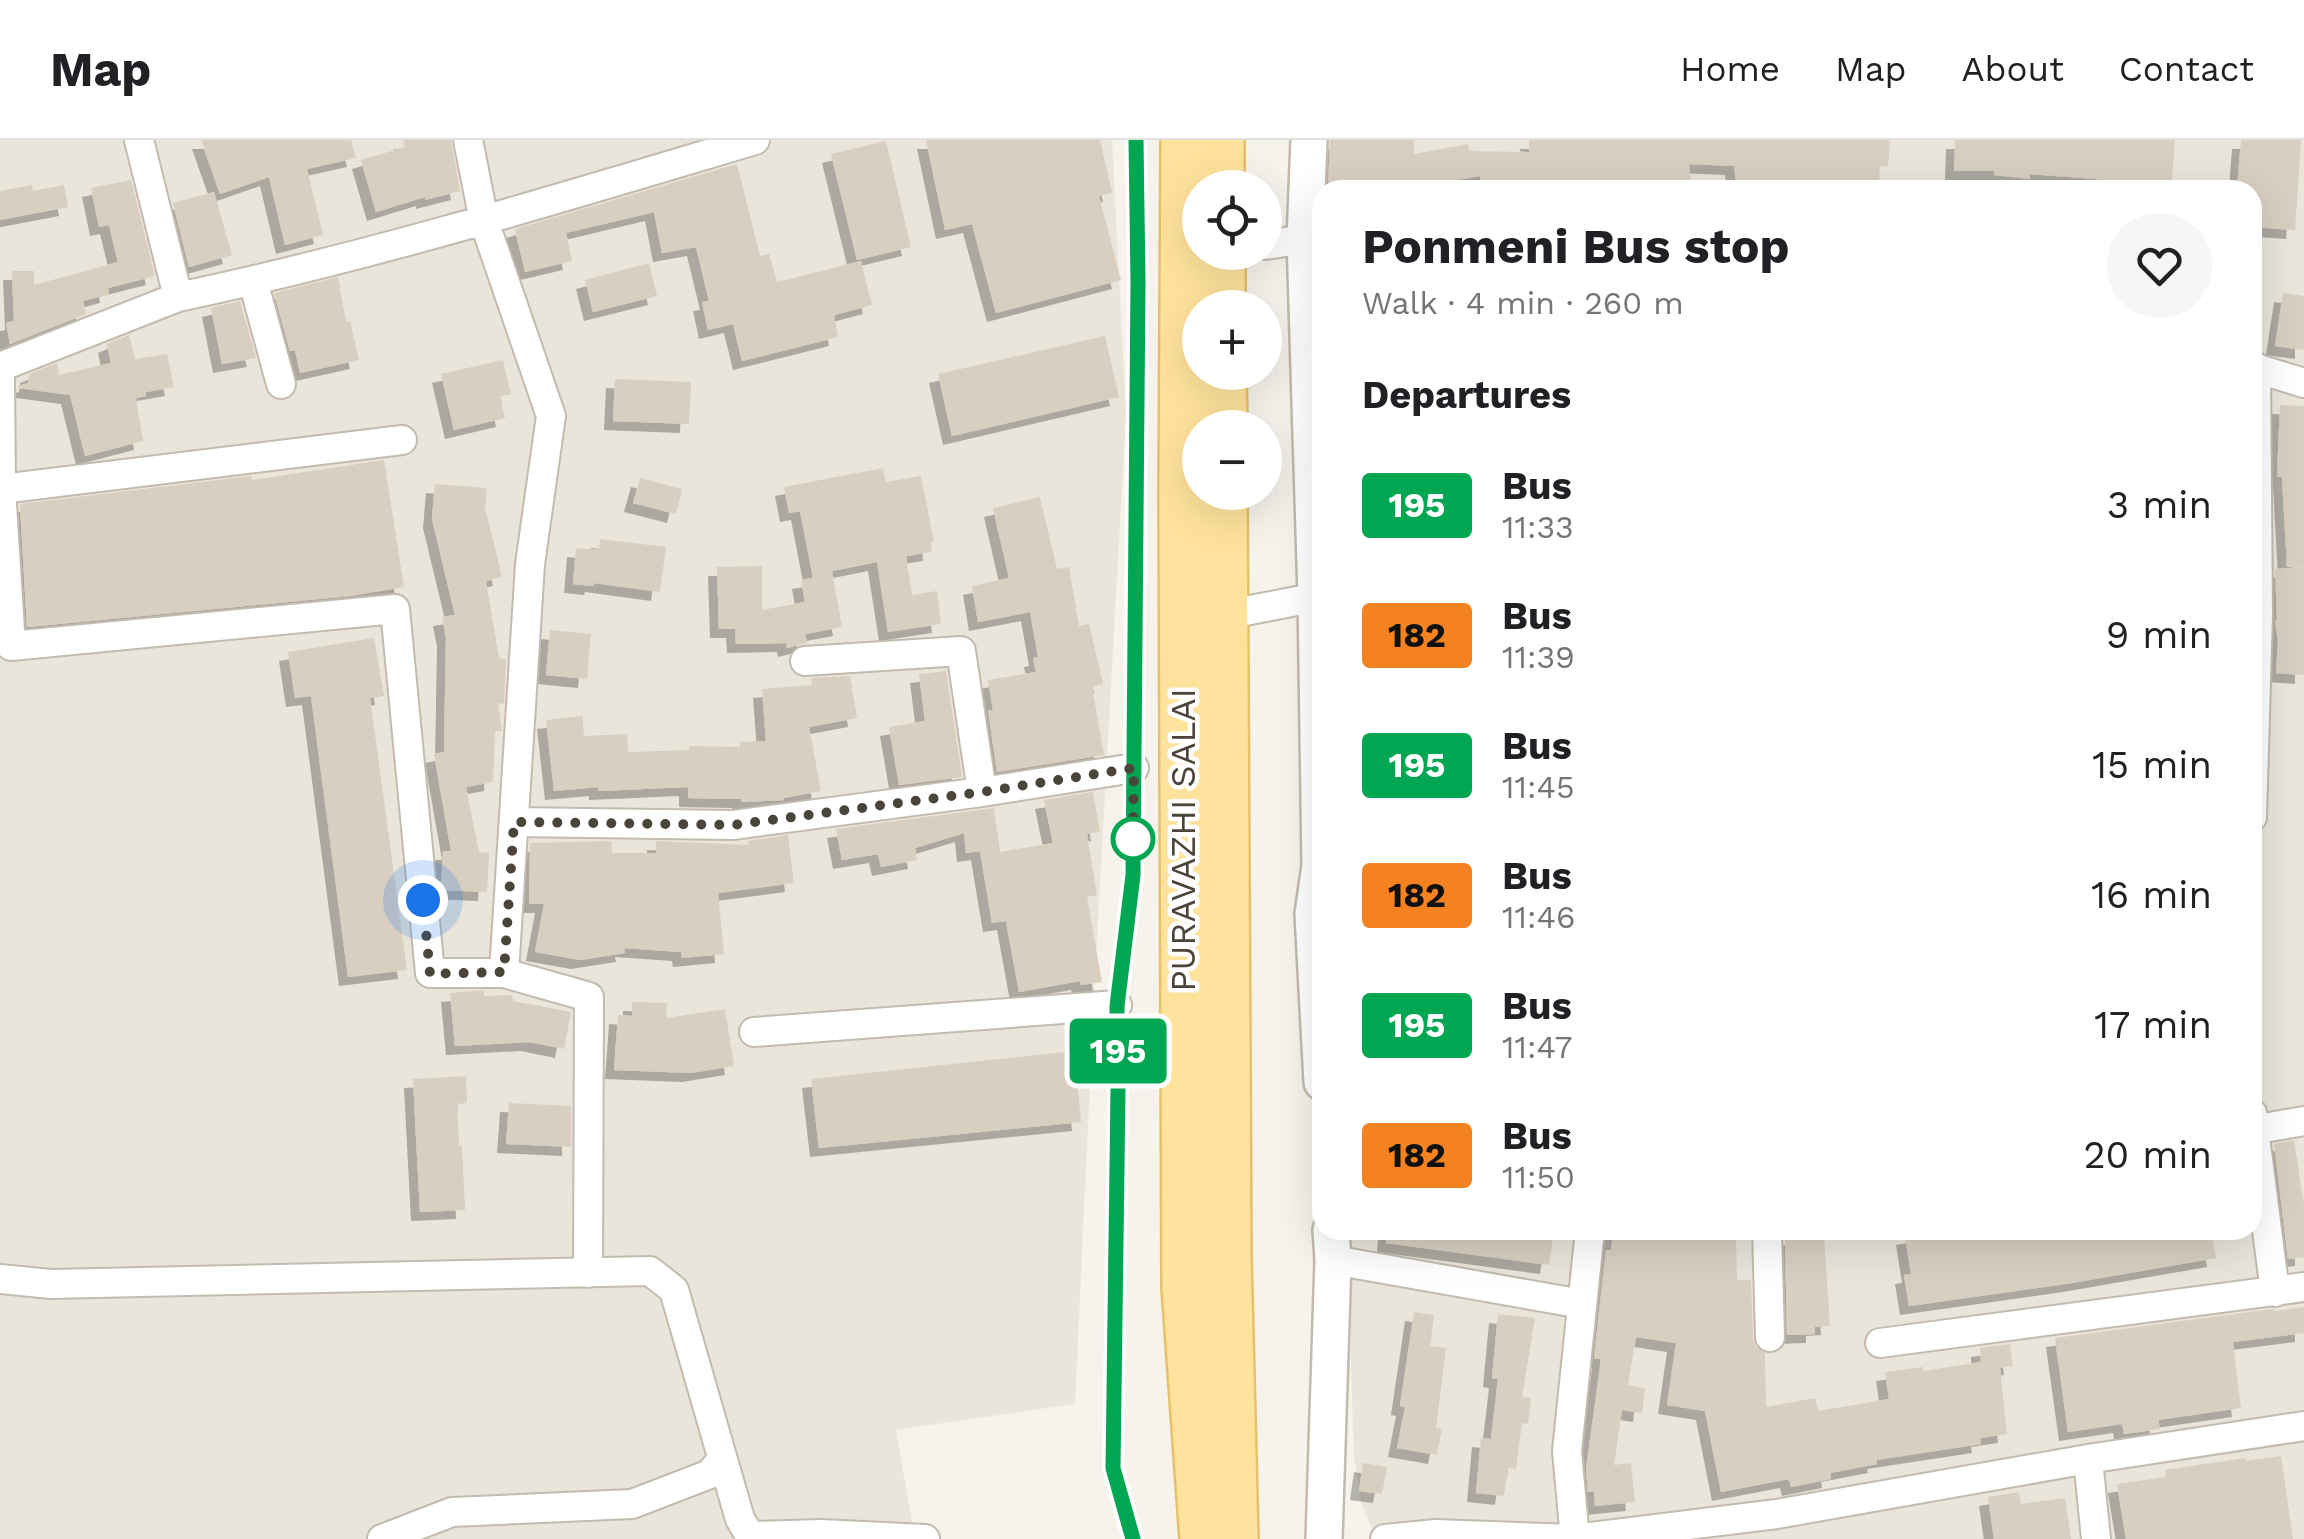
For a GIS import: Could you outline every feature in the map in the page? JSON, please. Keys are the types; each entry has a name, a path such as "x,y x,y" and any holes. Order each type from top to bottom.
{"main road":[{"name":"PURAVAZHI SALAI","path":"1184,140 1185,1287 1204,1539"},
{"path":"1220,140 1221,170"},
{"name":"PURAVAZHI SALAI","path":"1224,510 1228,1256 1235,1539"}],"street":[{"path":"139,140 178,297"},
{"path":"468,140 484,221 551,416 530,564 504,972"},
{"path":"0,367 178,297 484,221 754,140"},
{"path":"1309,140 1312,199"},
{"path":"1282,243 1312,239"},
{"path":"252,281 281,384"},
{"path":"2262,370 2304,384"},
{"path":"0,376 1,489 11,646 394,609 430,974 504,972 590,997 588,1273"},
{"path":"1,489 402,440"},
{"path":"1226,615 1312,597"},
{"path":"805,661 961,651 982,792"},
{"path":"514,822 733,825 1134,768"},
{"path":"754,1032 1117,1006"},
{"path":"2262,1123 2304,1121"},
{"path":"2262,1196 2274,1292"},
{"path":"1574,1539 1567,1451 1589,1240"},
{"path":"1768,1240 1770,1337"},
{"path":"1324,1539 1332,1245 1582,1304"},
{"path":"0,1279 51,1284 650,1271 674,1290 748,1538 821,1534 920,1539"},
{"path":"1880,1343 2304,1288"},
{"path":"1386,1539 1436,1534 1574,1539 1776,1514 2304,1426"},
{"path":"382,1539 452,1512 632,1504 710,1474 722,1459"},
{"path":"2088,1459 2096,1539"}],"lane":[{"path":"1133,1539 1113,1468 1117,1006 1133,875 1136,140"}],"shaded area":[{"path":"0,140 1112,140 1126,415 1075,1404 896,1430 915,1539 0,1539"},
{"path":"1326,140 2304,140 2304,1539 1377,1539 1362,1506 1354,1457 1346,1248 1349,1240 2262,1240 2262,180 1326,180"}],"building":[{"path":"201,140 351,140 356,158 307,169 323,235 285,245 269,177 220,194"},
{"path":"403,140 451,140 460,191 376,212 361,160 405,147"},
{"path":"926,140 1100,140 1112,193 1099,196 1121,280 996,313 972,224 945,230"},
{"path":"1330,140 1414,140 1414,154 1468,144 1469,151 1529,152 1529,140 1890,140 1888,166 1879,166 1880,180 1736,180 1734,166 1689,164 1690,180 1480,180 1480,176 1457,180 1328,180"},
{"path":"1955,140 2175,140 2172,180 2097,180 2030,174 2030,179 1994,175 1994,171 1954,171"},
{"path":"2241,140 2301,140 2295,230 2262,228 2262,180 2238,180"},
{"path":"886,141 911,247 857,260 831,154"},
{"path":"737,164 760,256 769,254 777,282 861,261 872,305 834,315 838,337 742,361 733,324 708,330 702,302 709,301 696,247 662,253 654,212 566,233 572,261 525,272 515,229"},
{"path":"131,180 155,276 108,288 109,294 83,301 86,314 10,344 6,323 14,321 12,271 34,271 34,285 118,262 109,225 99,227 91,188"},
{"path":"32,185 33,191 64,185 68,207 0,220 0,191"},
{"path":"214,192 232,255 189,267 173,203"},
{"path":"649,263 657,296 593,312 585,280"},
{"path":"338,277 346,322 350,321 359,360 300,373 274,293"},
{"path":"2283,293 2304,296 2304,350 2275,346"},
{"path":"240,301 256,358 222,364 211,308"},
{"path":"129,335 135,359 167,354 174,387 136,398 143,441 85,456 70,395 18,386 28,383 29,374 57,363 59,375 111,363 107,344"},
{"path":"1105,336 1119,397 952,436 938,374"},
{"path":"503,360 511,394 500,396 505,418 454,430 441,374"},
{"path":"615,379 691,382 689,424 613,421"},
{"path":"2280,405 2304,406 2304,567 2287,567 2282,477 2277,477"},
{"path":"384,460 404,587 350,596 27,627 20,504 251,476 252,480"},
{"path":"883,468 886,482 921,476 934,542 932,552 906,556 912,595 937,591 941,624 888,632 877,562 832,571 842,627 805,634 807,643 787,648 786,643 736,644 735,629 719,629 717,567 762,566 762,610 805,602 801,580 813,578 800,511 789,513 784,487"},
{"path":"640,478 682,489 676,514 633,503"},
{"path":"435,484 487,488 485,507 502,577 486,581 499,658 506,659 504,704 498,703 502,731 495,731 493,782 466,787 479,852 489,853 487,892 441,890 443,851 451,851 434,754 444,752 446,638 442,617 455,615 432,519"},
{"path":"1040,497 1057,569 1069,567 1079,626 1089,624 1103,684 1092,687 1104,755 997,772 988,680 1036,672 1033,658 1038,657 1030,612 978,622 972,586 1009,578 993,508"},
{"path":"600,539 666,547 660,592 573,584 576,548 599,550"},
{"path":"2304,567 2304,675 2276,673 2275,569"},
{"path":"550,630 591,634 587,679 546,675"},
{"path":"374,638 384,696 370,698 407,970 348,977 311,696 295,698 288,652"},
{"path":"946,671 962,777 899,785 889,727 925,721 919,674"},
{"path":"850,676 857,718 809,727 821,791 784,800 741,802 688,798 688,787 554,791 546,720 582,716 584,736 627,734 628,752 689,750 689,746 740,747 740,742 766,741 762,689 812,685 811,678"},
{"path":"1093,792 1100,832 1087,834 1097,895 1087,897 1102,982 1081,985 1080,981 1019,992 1006,921 992,923 980,851 966,853 964,833 915,848 917,860 881,867 878,854 842,860 836,829 994,808 1000,852 1053,843 1044,800"},
{"path":"788,835 794,883 718,893 724,954 682,958 681,952 624,948 625,953 580,960 535,952 544,904 529,904 530,843 611,841 612,853 656,853 656,841 749,845 748,841"},
{"path":"484,990 484,996 512,995 513,1001 571,1012 564,1049 530,1042 455,1046 450,993"},
{"path":"632,1002 667,1003 666,1018 725,1009 734,1066 691,1073 614,1070 618,1015 632,1016"},
{"path":"1074,1051 1081,1122 819,1148 811,1079"},
{"path":"466,1076 467,1103 457,1104 465,1210 420,1212 413,1079"},
{"path":"509,1103 571,1106 571,1147 506,1144"},
{"path":"2294,1140 2304,1204 2304,1257 2288,1259 2274,1144"},
{"path":"1386,1240 1553,1240 1549,1265 1386,1243"},
{"path":"1612,1240 1736,1240 1737,1280 1751,1280 1753,1338 1756,1347 1765,1353 1766,1407 1815,1398 1818,1411 1889,1399 1885,1372 1981,1362 1980,1348 2010,1344 2013,1366 2000,1368 2007,1434 1980,1438 1981,1444 1876,1460 1877,1464 1830,1473 1831,1479 1791,1487 1789,1479 1721,1492 1705,1411 1667,1405 1676,1343 1636,1337 1628,1385 1645,1388 1642,1413 1622,1410 1614,1465 1631,1463 1635,1502 1595,1506 1594,1492 1588,1492 1586,1469 1601,1359 1594,1358 1606,1250 1611,1250"},
{"path":"1785,1240 1824,1240 1830,1326 1815,1327 1815,1334 1787,1335"},
{"path":"1906,1240 2213,1240 2216,1258 1909,1306 1904,1275 1911,1274"},
{"path":"2304,1307 2304,1333 2233,1342 2241,1408 2158,1420 2160,1429 2124,1434 2122,1424 2068,1432 2055,1338"},
{"path":"1414,1312 1434,1315 1430,1346 1446,1348 1436,1428 1442,1429 1437,1455 1397,1448"},
{"path":"1498,1314 1535,1318 1522,1397 1531,1398 1528,1424 1522,1423 1516,1469 1508,1468 1504,1496 1476,1493 1481,1438 1491,1439 1498,1379 1492,1378"},
{"path":"2281,1456 2293,1539 2126,1539 2117,1484 2166,1477 2165,1470"},
{"path":"1363,1463 1387,1467 1382,1494 1359,1491"},
{"path":"2019,1492 2021,1504 2065,1498 2071,1539 1994,1539 1988,1497"}],"bus line":[{"name":"195","path":"1133,1539 1113,1468 1117,1006 1133,875 1136,140"}],"route":[{"path":"423,900 430,974 504,972 514,822 733,825 1134,768 1133,839"}]}
